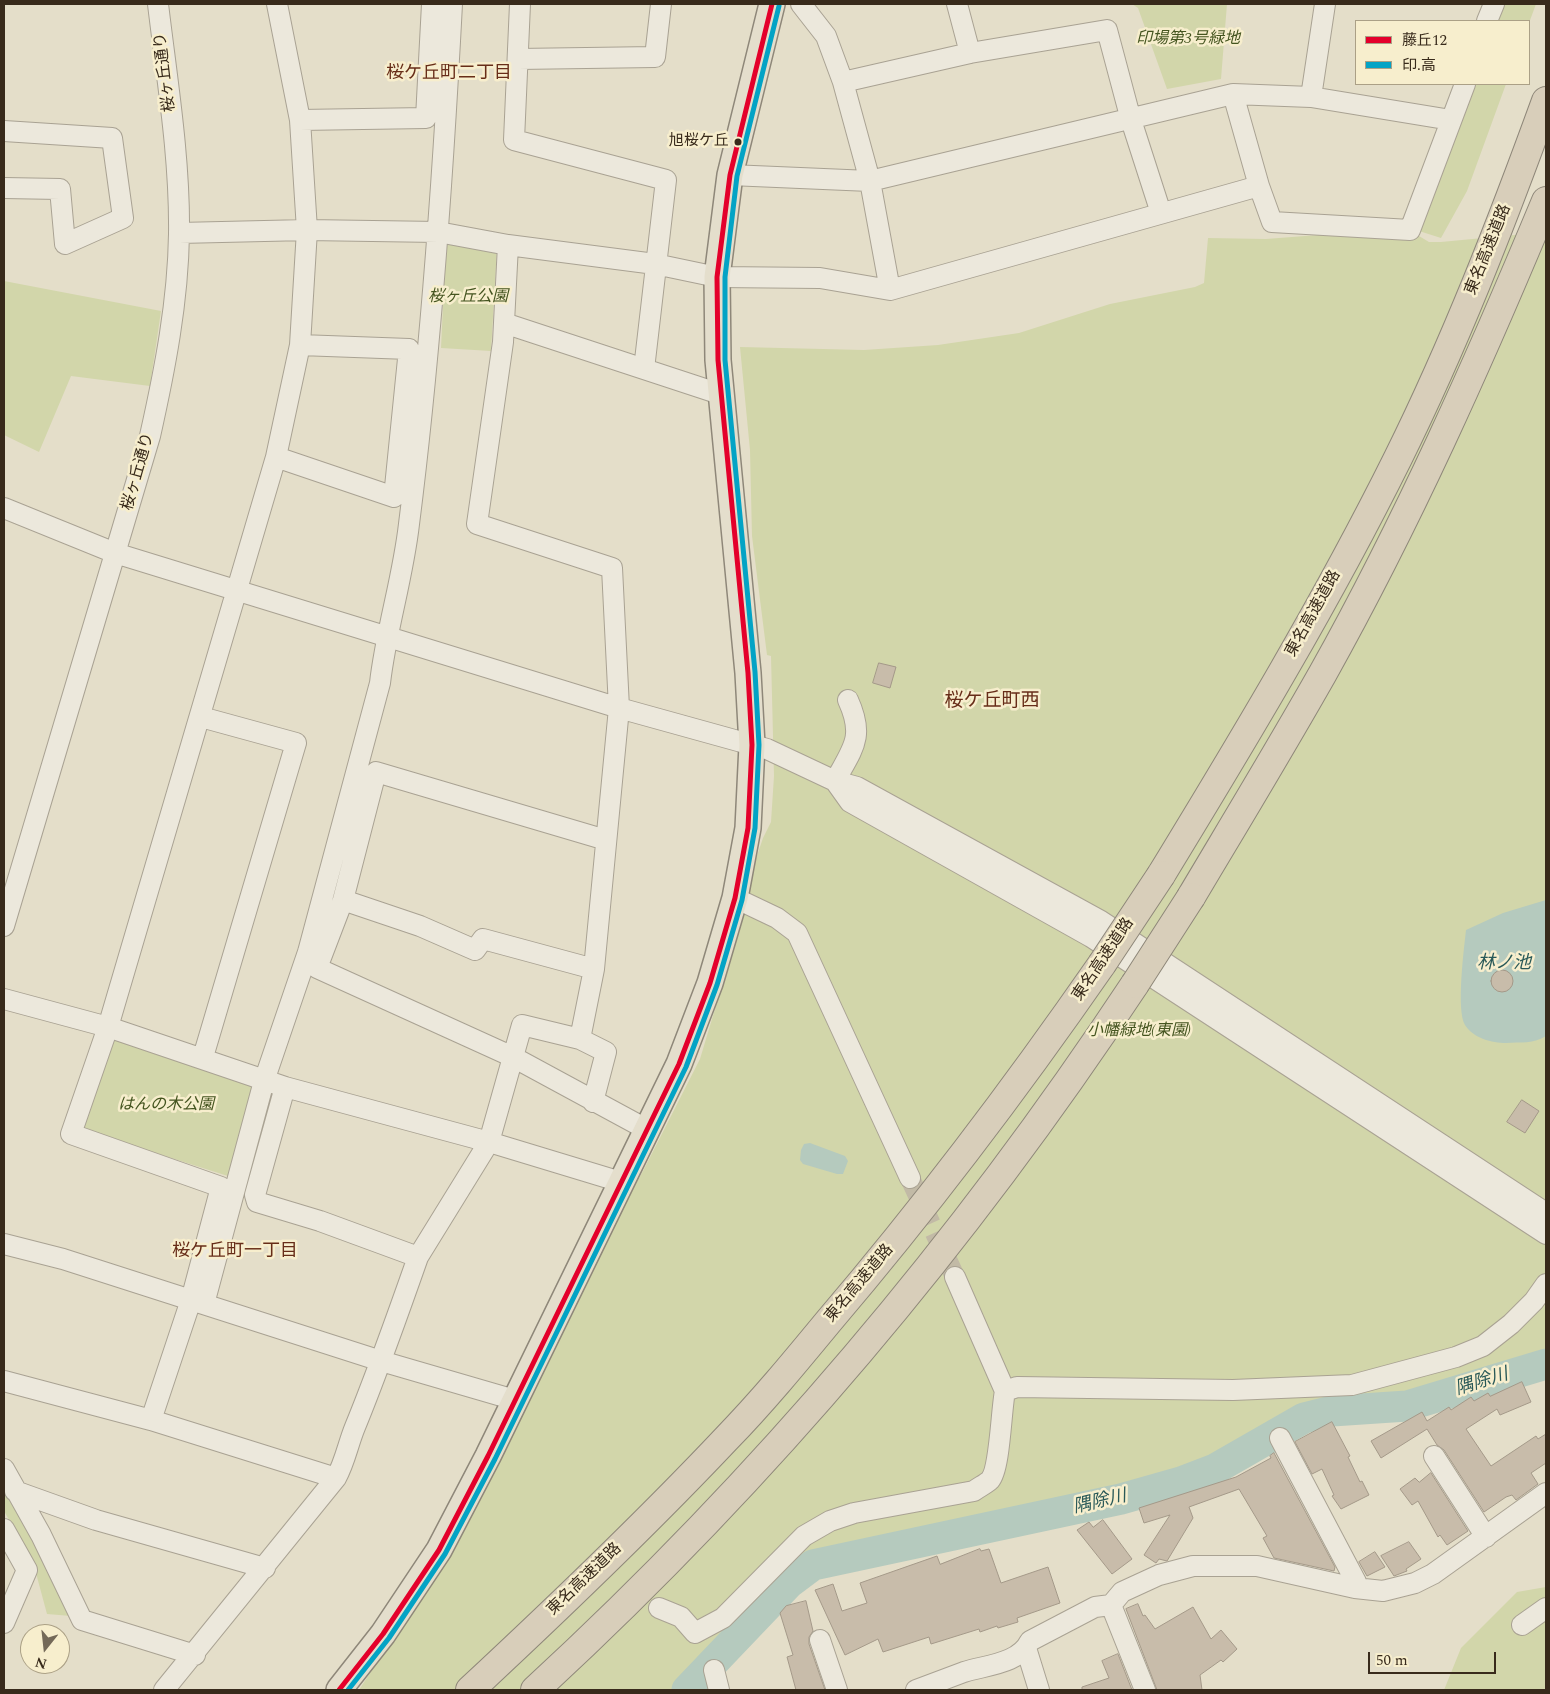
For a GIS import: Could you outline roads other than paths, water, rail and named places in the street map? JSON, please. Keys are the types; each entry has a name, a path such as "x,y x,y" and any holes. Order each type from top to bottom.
{"highway":[{"name":"東名高速道路","path":"470,1690 641,1526 727,1439 793,1364 954,1169 1036,1059 1102,964 1161,875 1297,644 1398,458 1459,325 1500,226 1546,100"},
{"name":"東名高速道路","path":"535,1690 666,1563 787,1434 861,1348 1010,1162 1078,1070 1191,897 1323,673 1444,435 1546,201"}],"main road":[{"path":"339,1690 383,1634 438,1550 515,1400 691,1035 710,983 735,898 748,828 752,745 748,673 720,394 717,277 730,175 772,4"}],"street":[{"name":"桜ヶ丘通り","path":"4,926 150,436 165,372 176,296 179,233 177,169 158,4"},
{"path":"198,1302 221,1187 71,1134 108,1027 238,591 276,457 300,345 307,230 300,120 277,4"},
{"path":"300,120 426,118 432,4"},
{"path":"151,1420 198,1302 264,1081 308,952 380,683 387,637 401,576 410,523 438,232 452,4"},
{"path":"520,4 514,140 666,180 644,369"},
{"path":"518,59 655,57 662,4"},
{"path":"801,4 826,36 843,82 870,181 890,290"},
{"path":"957,4 970,52"},
{"path":"1311,97 1325,4"},
{"path":"1487,20 1494,4"},
{"path":"843,82 970,52 1107,30 1131,120 1161,213"},
{"path":"1234,94 1259,186 1272,222 1410,230 1464,85"},
{"path":"730,175 870,181 1234,94 1311,97 1451,120"},
{"path":"4,132 112,138 123,218 65,244 60,189 4,188"},
{"path":"179,233 307,230 438,232 508,245 655,264 717,277 820,278 890,290 1259,186"},
{"path":"508,245 504,323 477,524 612,568 619,708 594,969 580,1039"},
{"path":"504,323 720,394"},
{"path":"276,457 394,497 408,349 300,345"},
{"path":"4,508 115,553 619,708 752,745 787,757 835,781 857,787 1102,921 1546,1213"},
{"path":"835,781 854,746 858,729 848,700"},
{"path":"201,716 296,743 203,1057"},
{"path":"606,840 376,772 344,900 317,968 513,1057 646,1129"},
{"path":"835,781 850,802 1092,936 1546,1234"},
{"path":"735,898 777,918 797,932 910,1178"},
{"path":"344,900 420,926 475,950 483,939 594,969"},
{"path":"4,999 108,1027 203,1057 264,1081 489,1142 621,1182"},
{"path":"164,1690 195,1655 232,1604 264,1568 336,1478 343,1466 352,1435 382,1361 418,1257 489,1142 522,1025 580,1039 606,1052 593,1102"},
{"path":"285,1087 255,1195 257,1202 320,1221 418,1257"},
{"path":"4,1244 63,1259 382,1361 515,1400"},
{"path":"659,1608 681,1617 695,1634 723,1618 804,1536 830,1520 854,1513 974,1491 990,1481 997,1469 1001,1411 1005,1392 954,1278"},
{"path":"1005,1392 1017,1387 1233,1390 1352,1385 1456,1358 1483,1346 1511,1324 1534,1301 1546,1284"},
{"path":"4,1381 151,1420 336,1478"},
{"path":"1280,1438 1356,1582 1355,1588"},
{"path":"1434,1456 1486,1537"},
{"path":"4,1469 44,1542 82,1620 195,1655"},
{"path":"15,1491 96,1520 264,1568"},
{"path":"916,1690 965,1672 1004,1662 1026,1648 1030,1641 1095,1607 1111,1605 1122,1592 1159,1575 1193,1566 1256,1566 1355,1588 1383,1591 1414,1583 1433,1574 1546,1494"},
{"path":"4,1529 28,1570 4,1623"},
{"path":"1111,1605 1145,1690"},
{"path":"1522,1625 1546,1608"},
{"path":"820,1640 837,1690"},
{"path":"1026,1648 1039,1690"},
{"path":"714,1670 719,1690"}],"water":[{"name":"林ノ池","path":"1546,900 1546,1036 1541,1039 1522,1042 1489,1041 1468,1030 1462,1017 1461,979 1466,930 1503,913"},
{"path":"810,1143 845,1156 848,1161 843,1174 803,1164 800,1160 801,1150 804,1144"}],"waterway":[{"name":"隅除川","path":"687,1690 789,1583 813,1565 1121,1499 1181,1482 1215,1469 1304,1418 1332,1411 1407,1406 1546,1364"}],"tunnel":[{"path":"910,1178 955,1277"}],"place":[{"name":"旭桜ケ丘","path":"738,142"}],"district":[{"name":"桜ケ丘町二丁目","path":"449,74"},
{"name":"桜ケ丘町西","path":"992,702"},
{"name":"桜ケ丘町一丁目","path":"235,1252"}],"park label":[{"name":"印場第3号緑地","path":"1188,40"},
{"name":"桜ヶ丘公園","path":"468,298"},
{"name":"小幡緑地(東園)","path":"1139,1032"},
{"name":"はんの木公園","path":"166,1106"}]}
